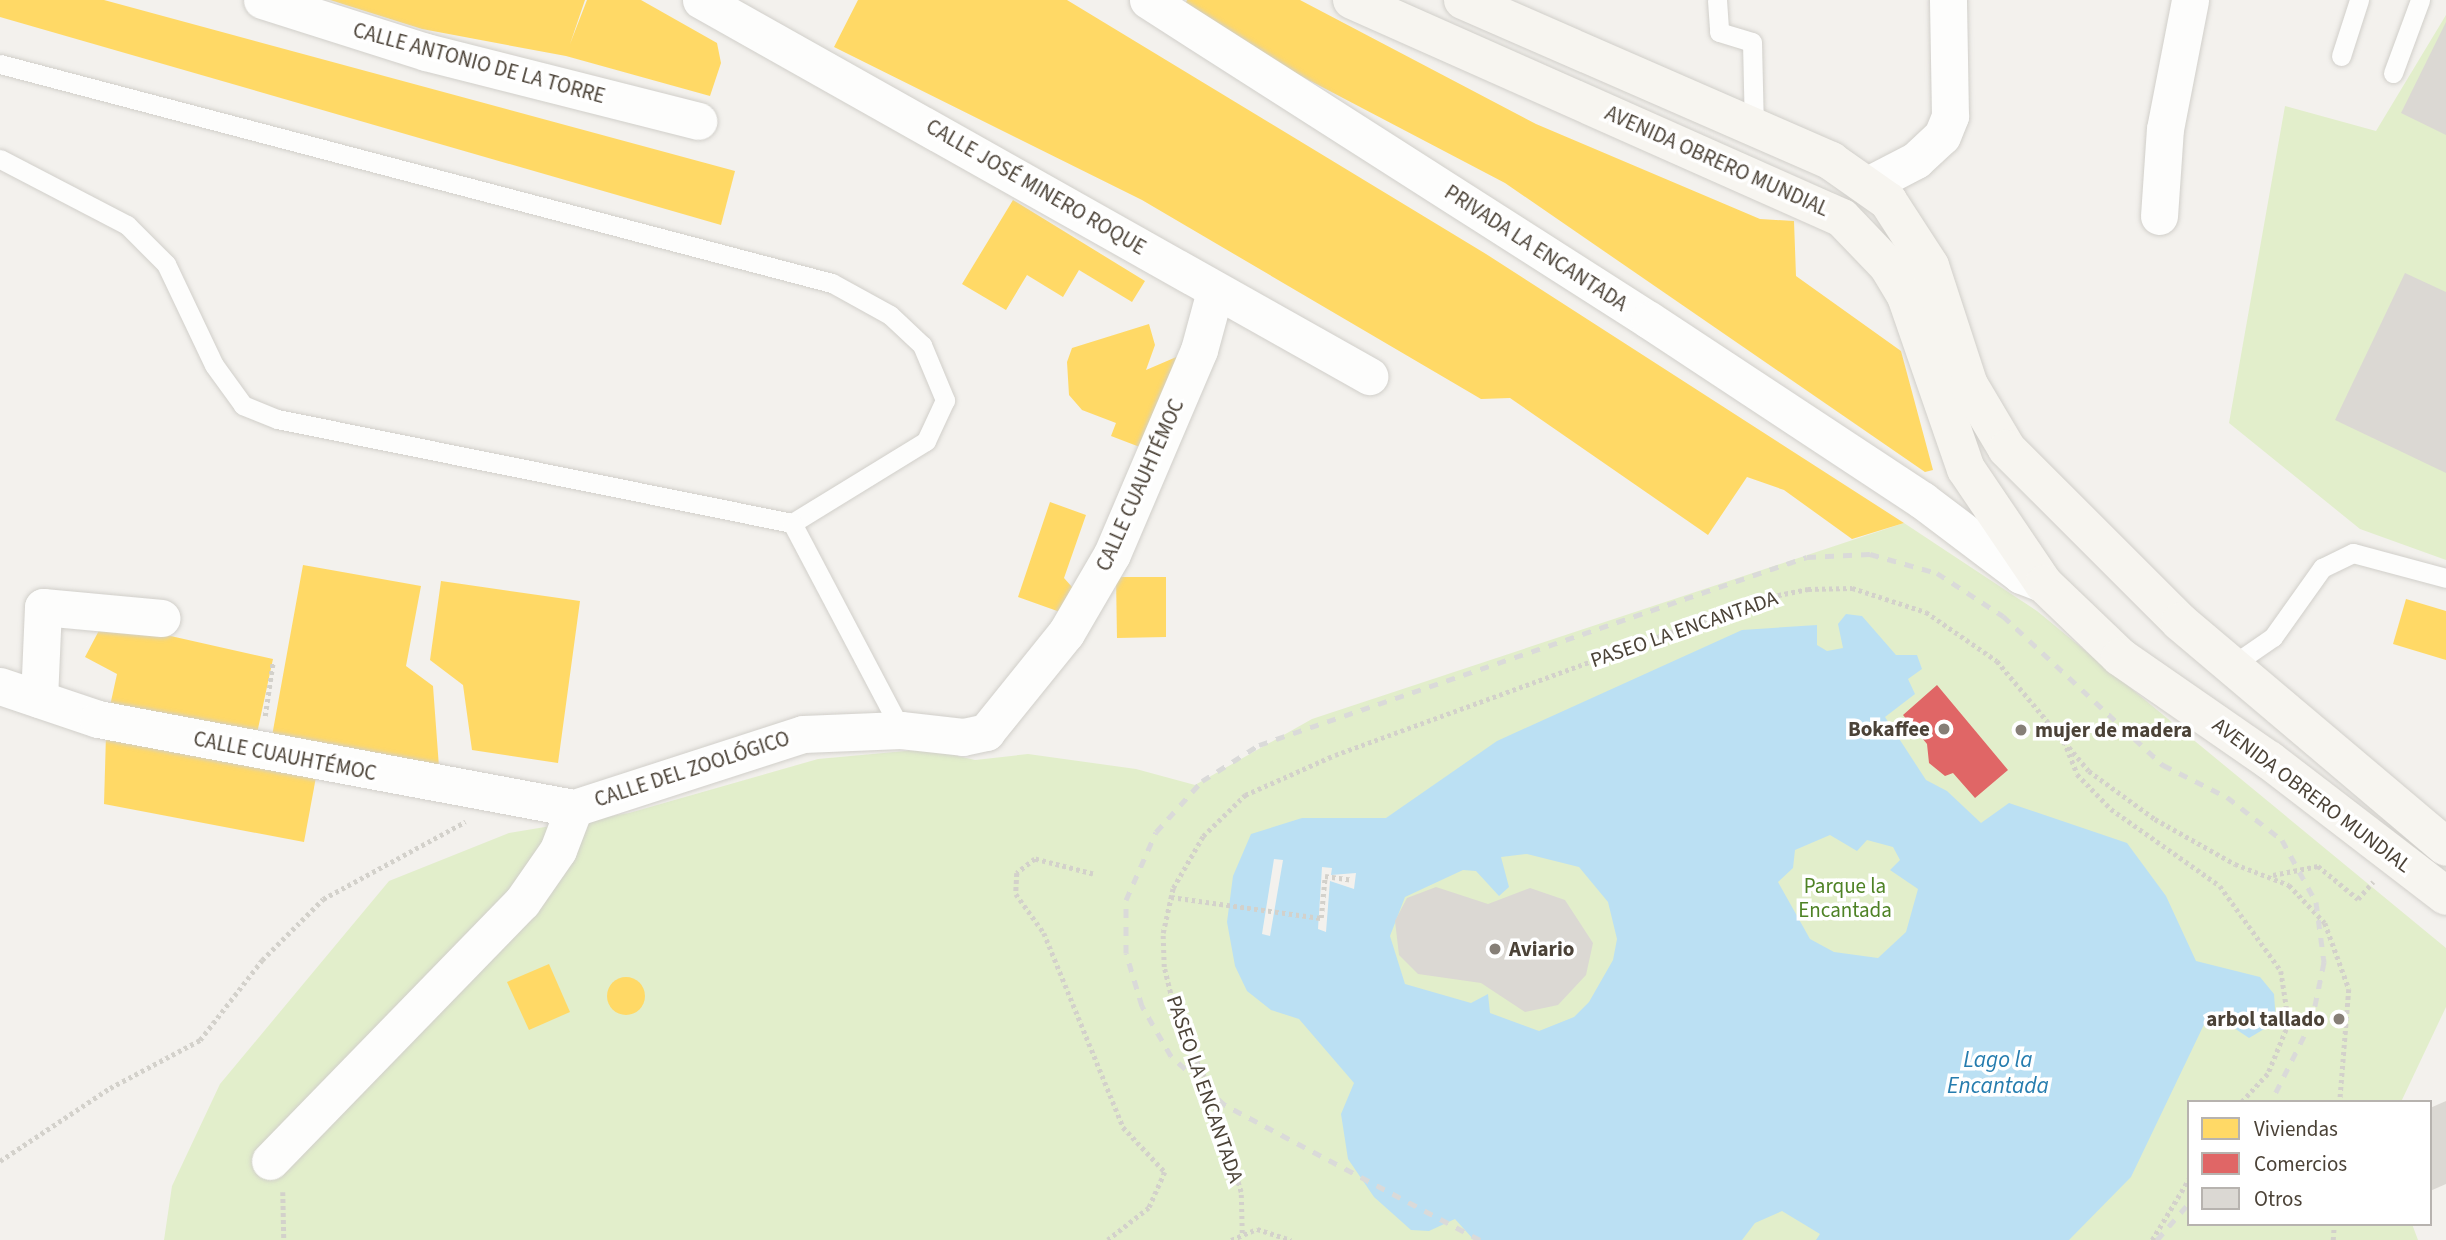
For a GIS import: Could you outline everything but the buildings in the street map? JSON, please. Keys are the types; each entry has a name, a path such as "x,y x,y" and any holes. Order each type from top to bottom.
{"main road":[{"name":"AVENIDA OBRERO MUNDIAL","path":"1352,0 1842,218 1888,266 1906,296 1966,469 2044,584 2120,657 2269,760 2446,896"},
{"name":"AVENIDA OBRERO MUNDIAL","path":"1463,0 1831,161 1868,185 1914,233 1969,385 2007,449 2075,524 2231,666 2446,848"}],"street":[{"name":"CALLE ANTONIO DE LA TORRE","path":"262,0 426,52 698,121"},
{"name":"CALLE JOSÉ MINERO ROQUE","path":"701,0 862,85 1215,291 1369,376"},
{"name":"PRIVADA LA ENCANTADA","path":"1148,0 1922,500 2021,575 2044,584"},
{"path":"1868,185 1916,160 1942,136 1950,116 1948,0"},
{"path":"2159,216 2165,129 2190,0"},
{"name":"CALLE CUAUHTÉMOC","path":"986,732 1066,633 1112,554 1199,351 1215,291"},
{"path":"1922,500 1953,501 1962,494 1966,469"},
{"path":"39,699 43,607 161,618"},
{"name":"CALLE CUAUHTÉMOC","path":"0,686 98,719 259,752 574,808"},
{"name":"CALLE DEL ZOOLÓGICO","path":"270,1161 522,902 558,850 574,808 803,734 901,730 963,737 986,732"}],"lane":[{"path":"1717,0 1719,32 1752,42 1754,127"},
{"path":"2341,56 2359,0"},
{"path":"2393,73 2420,0"},
{"path":"0,64 758,262 832,284 890,315 922,345 945,400 926,441 792,523 277,419 243,405 214,365 166,264 127,225 0,159"},
{"path":"792,523 901,730"},
{"path":"2231,666 2260,651 2322,568 2353,553 2446,578"}],"path":[{"name":"PASEO LA ENCANTADA","path":"1242,1233 1241,1192 1207,1083 1177,1020 1164,967 1163,933 1171,897 1203,836 1245,795 1460,706 1764,598 1808,589 1852,588 1926,612 1997,661 2089,771 2155,819 2235,864 2273,875 2325,923 2349,989 2340,1100"},
{"path":"259,752 273,662"},
{"path":"2062,736 2077,774 2111,810 2220,886 2281,971 2289,1023 2268,1074 2244,1100"},
{"path":"0,1161 110,1088 200,1040 262,960 323,899 512,799"},
{"path":"1093,874 1035,859 1017,873 1016,894 1044,933 1123,1128 1165,1172 1149,1208 1108,1240"},
{"path":"2273,875 2318,866 2358,899"},
{"path":"1171,897 1321,919 1325,876 1352,880"},
{"path":"2152,1240 2187,1183"},
{"path":"1231,1240 1242,1233 1271,1231 1291,1240"}],"green space":[{"path":"2446,15 2446,560 2360,529 2229,423 2285,106 2376,131"},
{"name":"Parque la Encantada","path":"1904,523 2037,611 2446,948 2446,1007 2402,1100 2187,1100 2187,1226 2413,1226 2418,1240 164,1240 172,1186 220,1084 389,881 509,833 629,813 818,759 927,749 975,760 1028,754 1136,769 1195,785 1312,719"}],"water":[{"name":"Lago la Encantada","path":"1846,614 1862,616 1896,655 1917,655 1922,669 1908,679 1915,694 1885,717 1926,780 1947,791 1981,823 2009,803 2127,843 2166,896 2196,961 2260,977 2274,994 2276,1022 2249,1038 2210,1012 2131,1177 2069,1240 1816,1240 1820,1234 1782,1211 1755,1223 1742,1240 1474,1240 1455,1219 1429,1231 1411,1230 1374,1197 1348,1159 1341,1114 1354,1083 1299,1019 1271,1010 1247,991 1235,966 1227,922 1233,876 1251,834 1302,818 1386,818 1497,741 1742,630 1817,625 1817,645 1827,651 1843,648 1838,624","holes":["1830,835 1857,851 1867,840 1893,847 1900,860 1890,870 1918,889 1906,932 1878,958 1834,952 1810,939 1778,882 1793,868 1795,850","1527,854 1579,867 1608,902 1617,939 1613,960 1589,1002 1574,1017 1539,1031 1490,1013 1488,994 1471,1003 1405,984 1390,936 1405,897 1463,870 1476,871 1499,896 1509,887 1501,857"]}],"pier":[{"path":"1274,859 1283,860 1270,936 1262,934"},
{"path":"1322,867 1332,868 1331,875 1356,873 1354,889 1330,881 1326,932 1318,929"}],"railway":[{"path":"1480,1240 1225,1105 1171,1056 1142,1006 1126,953 1126,900 1156,832 1202,781 1259,745 1807,557 1870,554 1937,573 2003,616 2163,765 2227,797 2282,840 2316,902 2324,962 2312,1020 2272,1100"},
{"path":"2157,1240 2187,1205"}],"place":[{"name":"Bokaffee","path":"1944,729"},
{"name":"mujer de madera","path":"2021,730"},
{"name":"Aviario","path":"1495,949"},
{"name":"arbol tallado","path":"2339,1019"}]}
